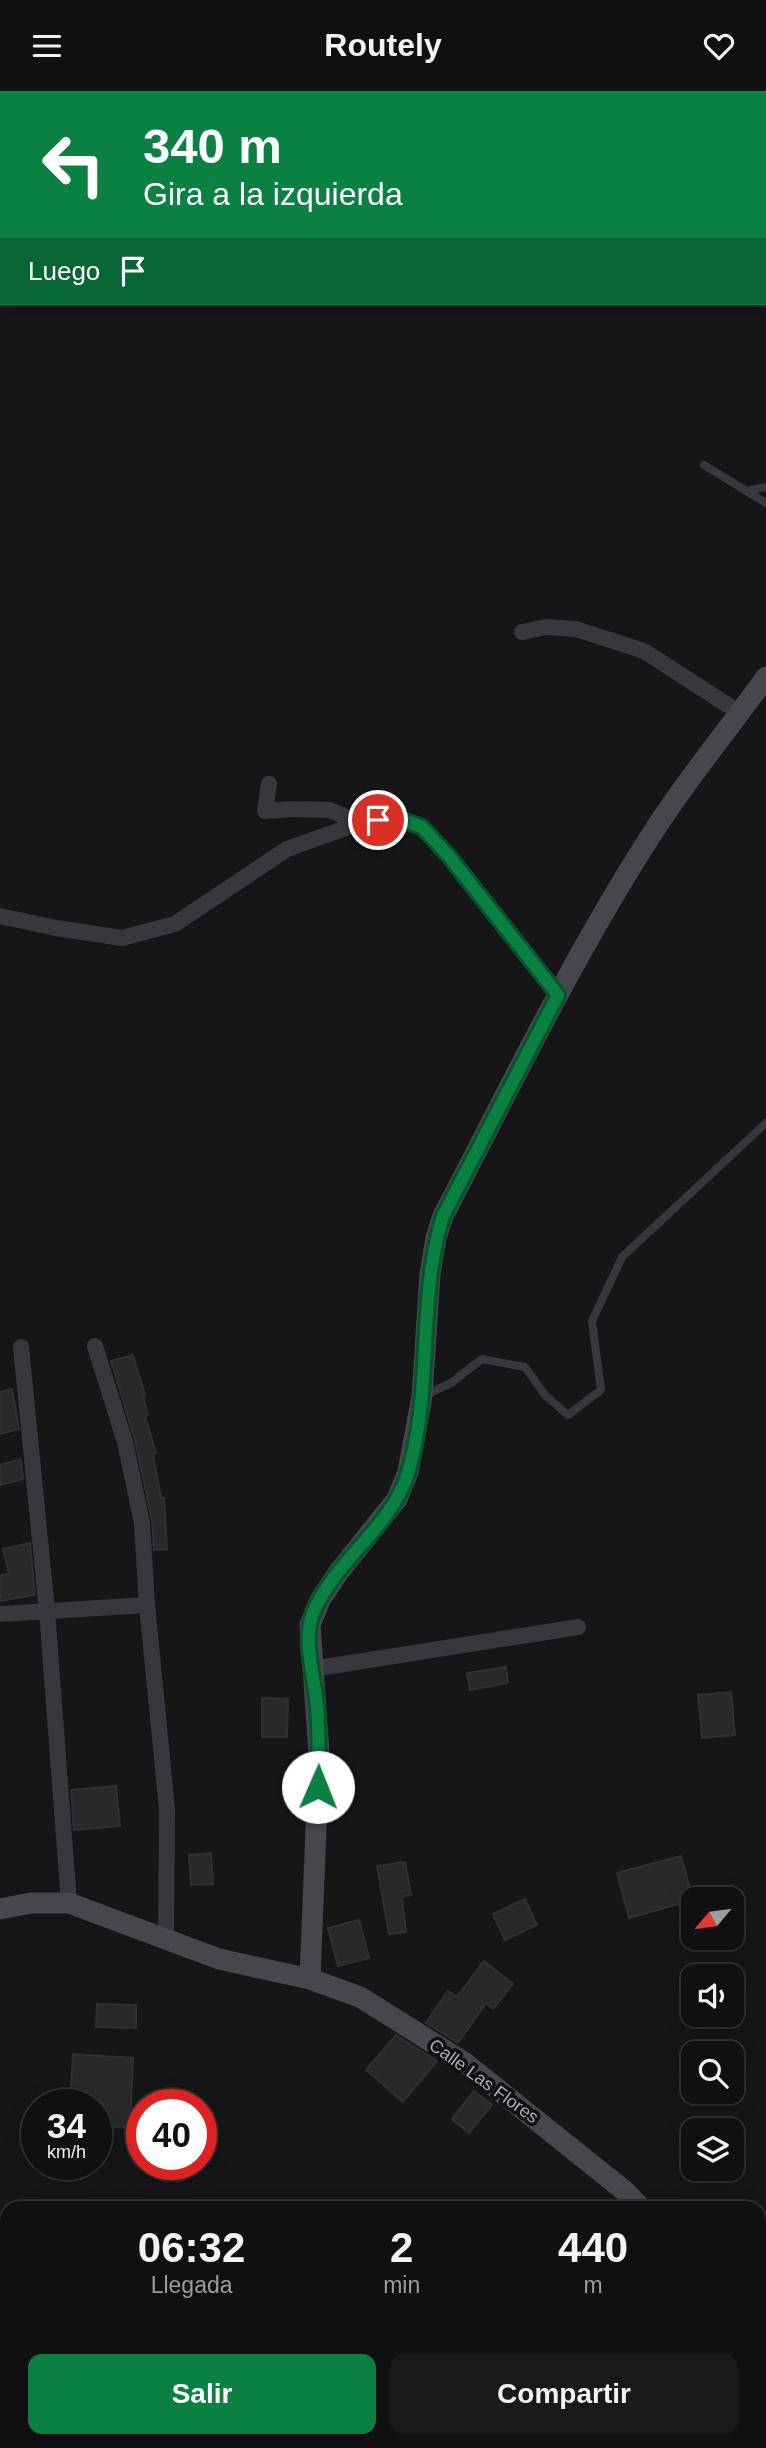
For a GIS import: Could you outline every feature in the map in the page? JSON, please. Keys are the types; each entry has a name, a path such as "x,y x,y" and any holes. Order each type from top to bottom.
{"street":[{"path":"522,632 547,627 576,629 644,651 740,713"},
{"path":"310,1979 319,1753 317,1705 309,1638 313,1613 338,1573 397,1499 408,1472 422,1396 430,1274 443,1216 558,995 660,822 766,677"},
{"path":"269,784 265,811 330,810 360,823"},
{"path":"0,916 56,928 122,937 175,925 288,849 360,823 397,818 422,827 448,855 558,995"},
{"path":"95,1346 135,1483 142,1523 147,1605 167,1809 166,1940"},
{"path":"0,1909 31,1903 69,1903 47,1611 21,1347"},
{"path":"0,1614 147,1605"},
{"path":"312,1668 578,1627"},
{"name":"Calle Las Flores","path":"69,1903 219,1959 310,1979 360,1997 465,2063 634,2201"}],"lane":[{"path":"704,465 766,503"},
{"path":"747,491 766,488"},
{"path":"422,1396 451,1383 482,1359 525,1367 545,1395 568,1415 579,1409 601,1390 592,1321 622,1257 766,1123"}],"building":[{"path":"133,1355 145,1395 148,1415 145,1416 156,1453 153,1454 161,1498 164,1498 167,1549 154,1550 152,1521 135,1440 111,1361"},
{"path":"12,1389 19,1429 0,1434 0,1392"},
{"path":"21,1459 23,1479 0,1485 0,1465"},
{"path":"30,1543 35,1595 0,1601 0,1575 9,1574 3,1549"},
{"path":"506,1667 508,1683 470,1690 467,1673"},
{"path":"731,1692 735,1735 702,1738 698,1695"},
{"path":"262,1698 288,1699 287,1737 262,1737"},
{"path":"116,1786 120,1826 74,1830 71,1790"},
{"path":"211,1853 213,1884 191,1885 189,1855"},
{"path":"681,1856 689,1887 681,1887 681,1903 629,1918 617,1873"},
{"path":"405,1862 411,1895 402,1897 406,1932 389,1934 377,1866"},
{"path":"525,1899 537,1925 505,1940 493,1914"},
{"path":"359,1920 369,1958 338,1966 328,1928"},
{"path":"484,1961 513,1984 493,2009 486,2003 458,2043 426,2023 448,1991 457,1997"},
{"path":"97,2004 136,2005 136,2028 96,2027"},
{"path":"396,2035 437,2061 403,2102 366,2070"},
{"path":"73,2054 133,2058 132,2089 126,2089 126,2128 112,2127 112,2089 71,2089"},
{"path":"474,2091 492,2105 469,2133 452,2119"}],"route":[{"path":"318,1787 317,1705 309,1638 313,1613 338,1573 397,1499 408,1472 422,1396 430,1274 436,1238 443,1216 558,995 448,855 422,827 397,818 378,820"}]}
